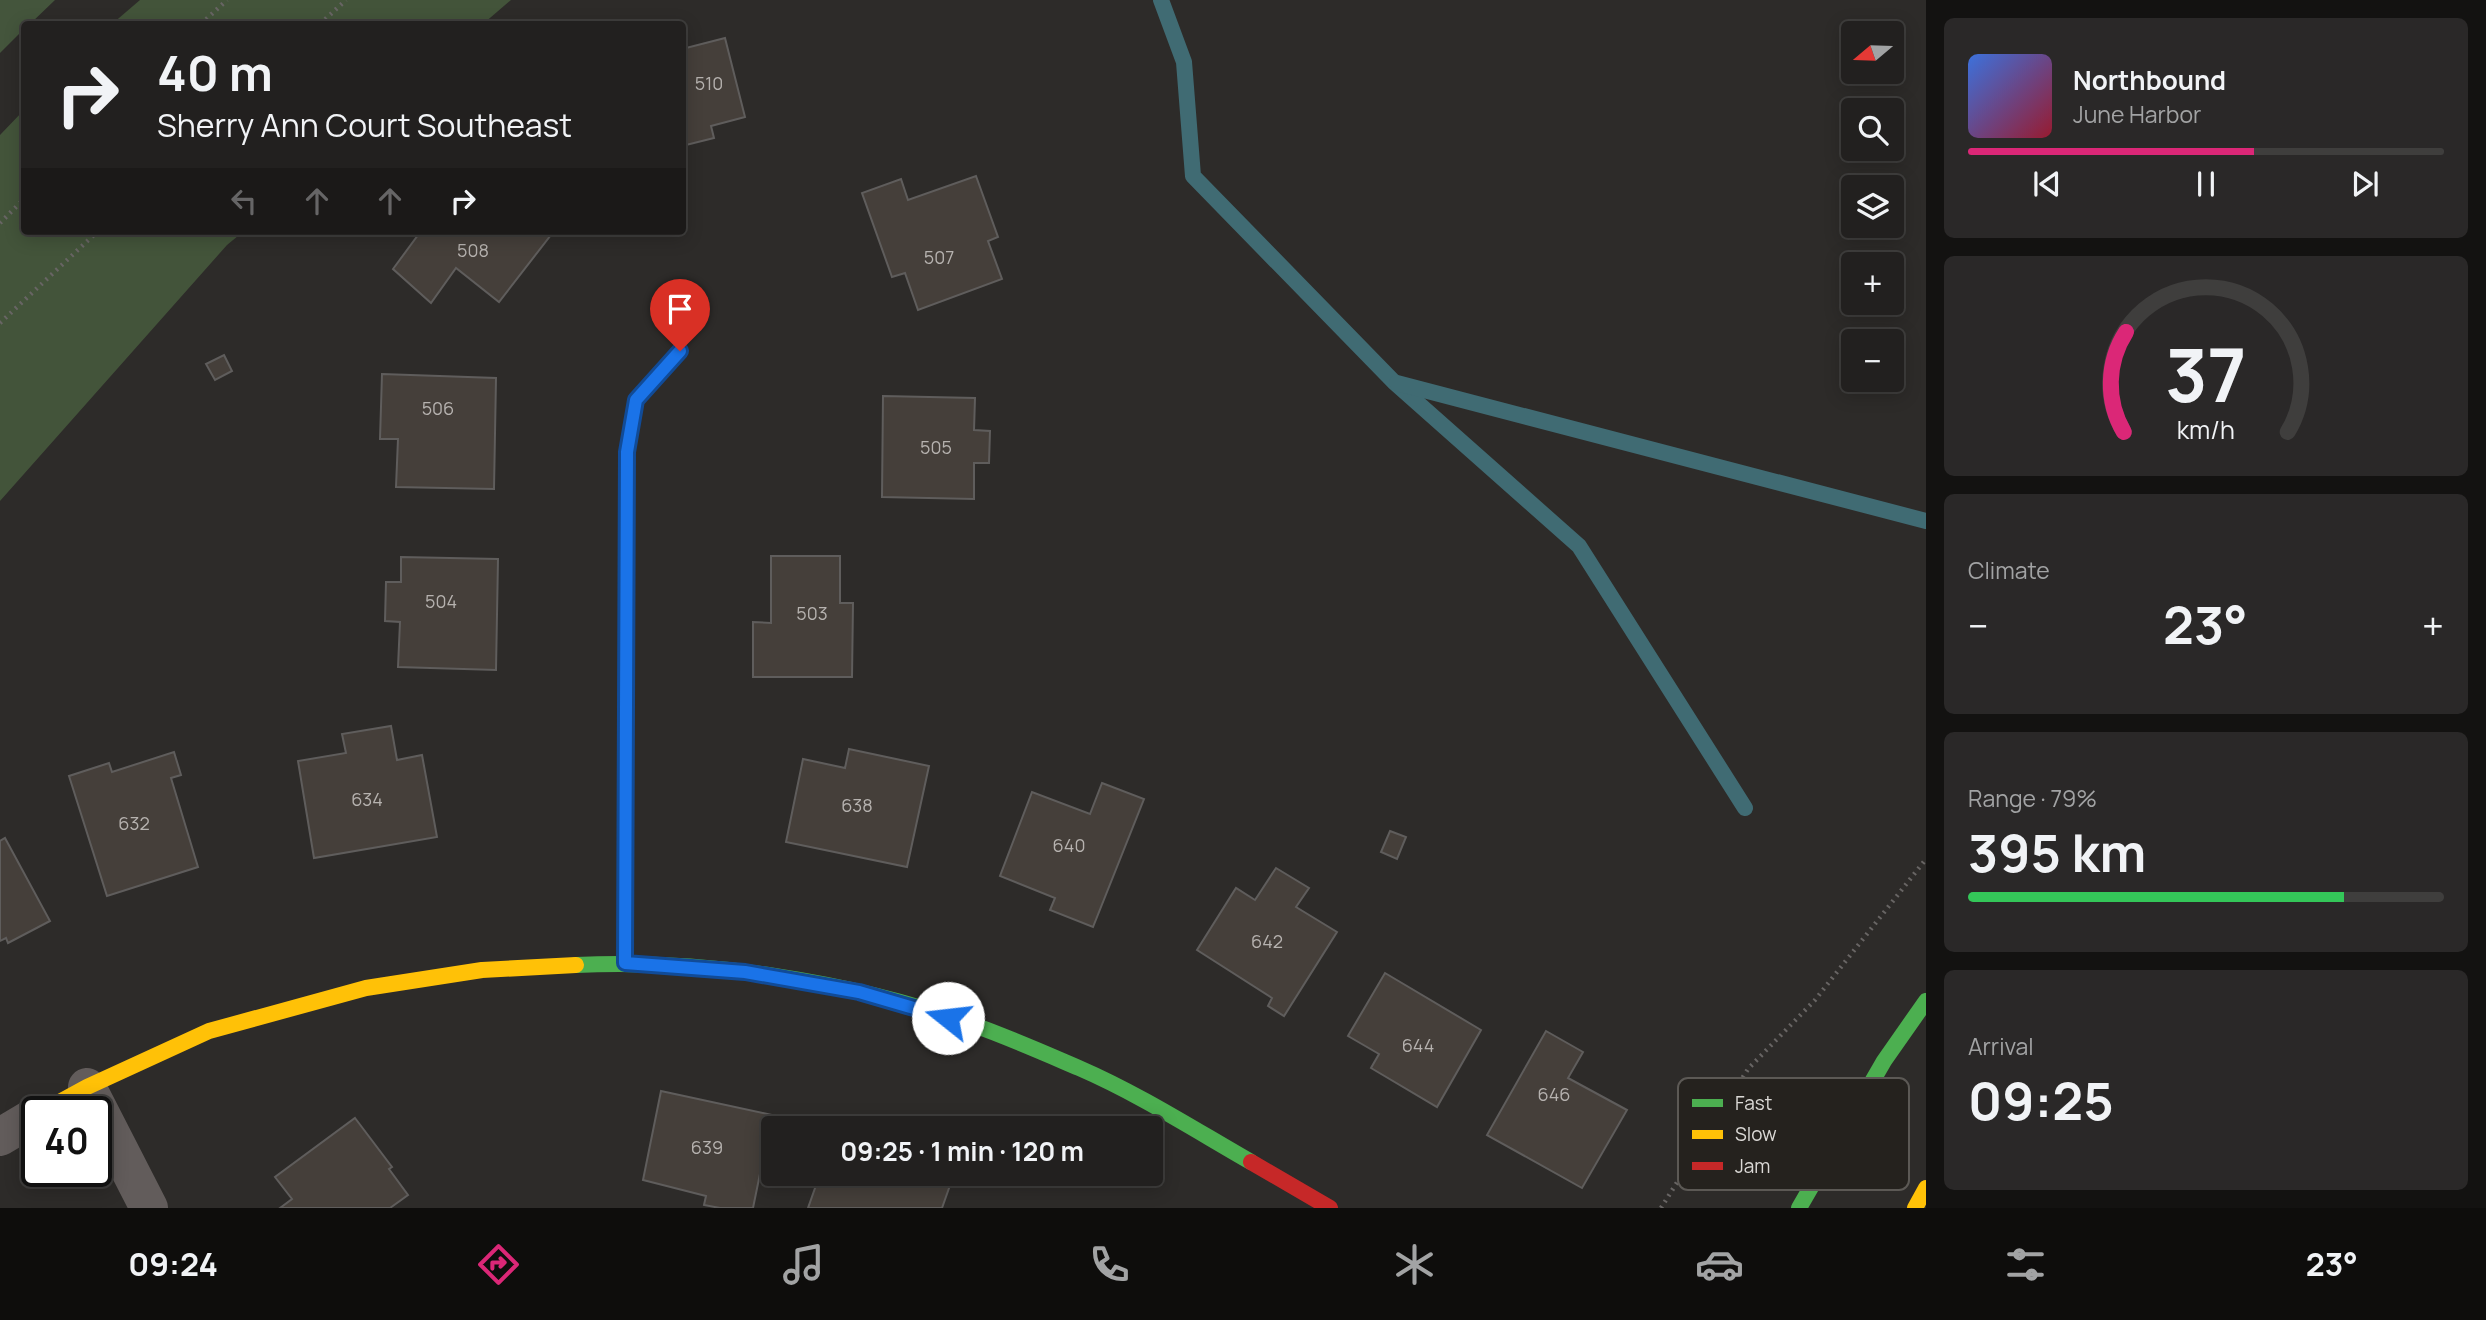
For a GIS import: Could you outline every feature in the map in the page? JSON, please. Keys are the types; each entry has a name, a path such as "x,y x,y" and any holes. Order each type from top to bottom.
{"street":[{"path":"625,963 627,452 636,400 680,351"},
{"path":"70,1096 209,1031 366,988 482,970 625,963 745,972 859,992 971,1024 1082,1069 1150,1104 1330,1208"},
{"path":"1874,1078 1926,1001"},
{"path":"87,1087 149,1208"},
{"path":"0,1137 21,1125"},
{"path":"1914,1208 1926,1188"},
{"path":"1798,1208 1809,1190"}],"path":[{"path":"204,21 228,0"},
{"path":"323,21 346,0"},
{"path":"0,223 21,202"},
{"path":"0,323 94,235"},
{"path":"1742,1078 1815,1000 1926,859"},
{"path":"1661,1208 1678,1181"}],"green space":[{"path":"0,0 55,0 33,21 21,21 21,32 0,53"},
{"path":"140,0 511,0 486,21 116,21"},
{"path":"21,113 21,235 239,235 227,245 0,501 0,135"}],"building":[{"path":"725,38 745,117 711,126 714,138 686,145 686,48"},
{"path":"976,176 998,237 988,241 1002,279 918,310 905,273 892,277 862,193 901,179 908,200"},
{"path":"418,235 551,235 499,302 456,268 431,303 393,269"},
{"path":"224,355 232,371 215,380 206,364"},
{"path":"382,374 496,378 494,489 396,487 398,439 380,439"},
{"path":"883,396 975,398 974,430 990,431 989,463 974,463 974,499 882,497"},
{"path":"771,556 840,556 840,603 853,603 852,677 753,677 753,622 771,623"},
{"path":"401,557 498,559 496,670 398,667 400,622 385,621 386,582 401,582"},
{"path":"391,726 397,760 422,755 437,837 314,858 298,761 346,753 342,734"},
{"path":"849,749 929,766 907,867 786,842 803,759 845,768"},
{"path":"174,752 181,775 171,778 198,867 107,896 69,776 109,763 112,772"},
{"path":"1102,783 1144,799 1093,927 1050,910 1055,898 1000,876 1032,792 1090,814"},
{"path":"1390,831 1406,837 1397,859 1381,852"},
{"path":"5,838 50,921 8,943 6,938 0,941 0,841"},
{"path":"1276,868 1309,888 1296,907 1337,932 1284,1016 1268,1006 1272,998 1197,950 1236,888 1255,900"},
{"path":"1385,973 1481,1030 1437,1107 1371,1068 1379,1054 1348,1036"},
{"path":"1546,1031 1583,1052 1568,1078 1627,1110 1582,1188 1487,1135"},
{"path":"661,1091 772,1115 761,1116 761,1169 753,1208 704,1205 706,1196 643,1180"},
{"path":"355,1118 392,1167 389,1169 408,1195 390,1208 280,1208 292,1199 275,1177"},
{"path":"816,1186 950,1186 942,1208 808,1208"}],"waterway":[{"path":"1161,0 1184,62 1193,176 1394,382 1579,546 1745,808"},
{"path":"1397,383 1926,521"}],"traffic: fast":[{"path":"576,965 675,966 776,976 827,985 925,1009 999,1034 1101,1078 1251,1162"},
{"path":"1874,1078 1926,1001"},
{"path":"1799,1208 1809,1190"}],"traffic: slow":[{"path":"625,963 627,521"},
{"path":"70,1096 209,1031 366,988 482,970 576,965"},
{"path":"1915,1208 1926,1188"}],"traffic: jam":[{"path":"627,521 627,452 636,400 680,351"},
{"path":"1251,1162 1330,1208"}],"route":[{"path":"680,351 636,400 627,452 625,963 745,972 859,992 948,1018"}]}
